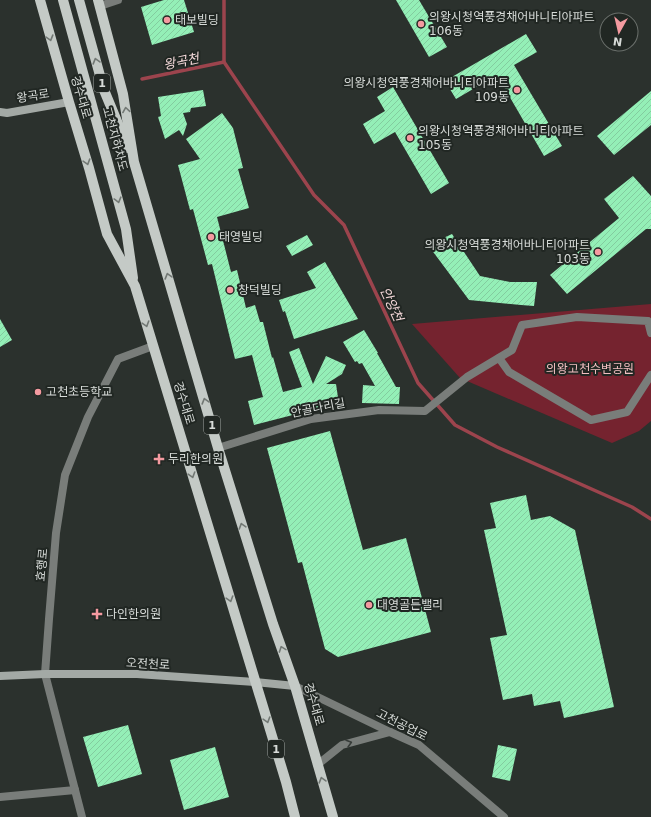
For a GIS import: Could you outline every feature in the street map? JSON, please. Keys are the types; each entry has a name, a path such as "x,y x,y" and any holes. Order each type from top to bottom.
{"main road":[{"name":"경수대로","path":"40,0 107,234 135,286 286,782 295,817"},
{"name":"고천지하차도","path":"63,0 126,229 135,286"},
{"name":"고천지하차도","path":"78,0 104,90 134,162"},
{"name":"경수대로","path":"99,3 123,94 134,162 218,448 273,624 295,686 333,817"}],"street":[{"path":"99,3 118,0"},
{"name":"왕곡로","path":"0,112 7,113 69,102"},
{"path":"651,333 648,321 577,316 522,325 512,350 499,358 509,372 590,420 627,412 651,375"},
{"name":"효행로","path":"82,817 45,674 59,513 65,475 88,416 118,359 153,346"},
{"name":"안골다리길","path":"218,448 311,419 379,410 426,411 467,377 499,358"},
{"name":"오전천로","path":"0,676 45,674 137,674 295,686"},
{"name":"고천공업로","path":"295,686 419,745 504,817"},
{"path":"317,765 342,745 390,732"},
{"path":"0,797 75,790"}],"green space":[{"name":"의왕고천수변공원","path":"651,304 651,421 639,431 612,443 460,378 412,324"}],"building":[{"name":"태보빌딩","path":"164,0 184,0 194,32 152,45 141,7"},
{"name":"의왕시청역풍경채어바니티아파트 106동","path":"396,0 419,0 447,47 429,57"},
{"name":"의왕시청역풍경채어바니티아파트 109동","path":"526,34 537,52 514,65 562,146 544,156 497,75 456,99 445,81"},
{"name":"의왕시청역풍경채어바니티아파트 105동","path":"393,87 449,183 431,194 395,132 374,144 363,124 385,111 377,97"},
{"path":"203,90 206,106 191,108 190,112 183,113 187,124 183,136 179,130 165,139 158,117 161,116 158,97"},
{"path":"651,91 651,125 614,155 597,136"},
{"path":"222,113 233,128 243,168 238,169 249,208 217,217 231,272 237,270 246,308 255,305 260,322 263,322 272,358 273,357 283,392 302,387 289,352 299,348 313,384 326,356 346,365 342,374 326,384 336,384 339,404 315,408 316,409 254,425 248,401 263,397 252,355 235,359 212,264 208,265 193,209 190,210 178,165 200,159 186,139"},
{"name":"의왕시청역풍경채어바니티아파트 103동","path":"633,176 651,196 651,229 646,229 567,294 550,275 619,218 604,199"},
{"path":"452,234 480,276 510,282 537,282 534,306 469,300 428,245"},
{"path":"307,235 313,245 292,256 286,246"},
{"path":"325,262 358,319 294,339 285,311 283,312 279,300 316,288 307,272"},
{"path":"0,319 12,340 0,347"},
{"path":"364,330 396,387 400,387 399,404 362,403 363,385 375,386 362,363 359,364 357,361 355,362 343,342"},
{"path":"330,431 363,550 406,538 431,632 338,657 325,649 302,562 298,563 267,448"},
{"path":"526,495 531,520 550,516 575,530 614,707 564,718 560,701 534,706 532,694 503,700 490,638 507,635 484,530 496,528 490,503"},
{"path":"128,725 142,774 98,787 83,737"},
{"path":"498,745 517,749 510,781 492,777"},
{"path":"215,747 229,797 184,810 170,760"}],"waterway":[{"name":"안양천","path":"224,0 224,62 314,195 344,225 418,383 455,425 497,447 632,507 651,519"},
{"name":"왕곡천","path":"142,79 224,62"}],"place":[{"name":"태보빌딩","path":"167,20"},
{"name":"의왕시청역풍경채어바니티아파트 106동","path":"421,24"},
{"name":"의왕시청역풍경채어바니티아파트 109동","path":"517,90"},
{"name":"의왕시청역풍경채어바니티아파트 105동","path":"410,138"},
{"name":"태영빌딩","path":"211,237"},
{"name":"의왕시청역풍경채어바니티아파트 103동","path":"598,252"},
{"name":"창덕빌딩","path":"230,290"},
{"name":"고천초등학교","path":"38,392"},
{"name":"두리한의원","path":"159,459"},
{"name":"대영골든밸리","path":"369,605"},
{"name":"다인한의원","path":"97,614"}]}
